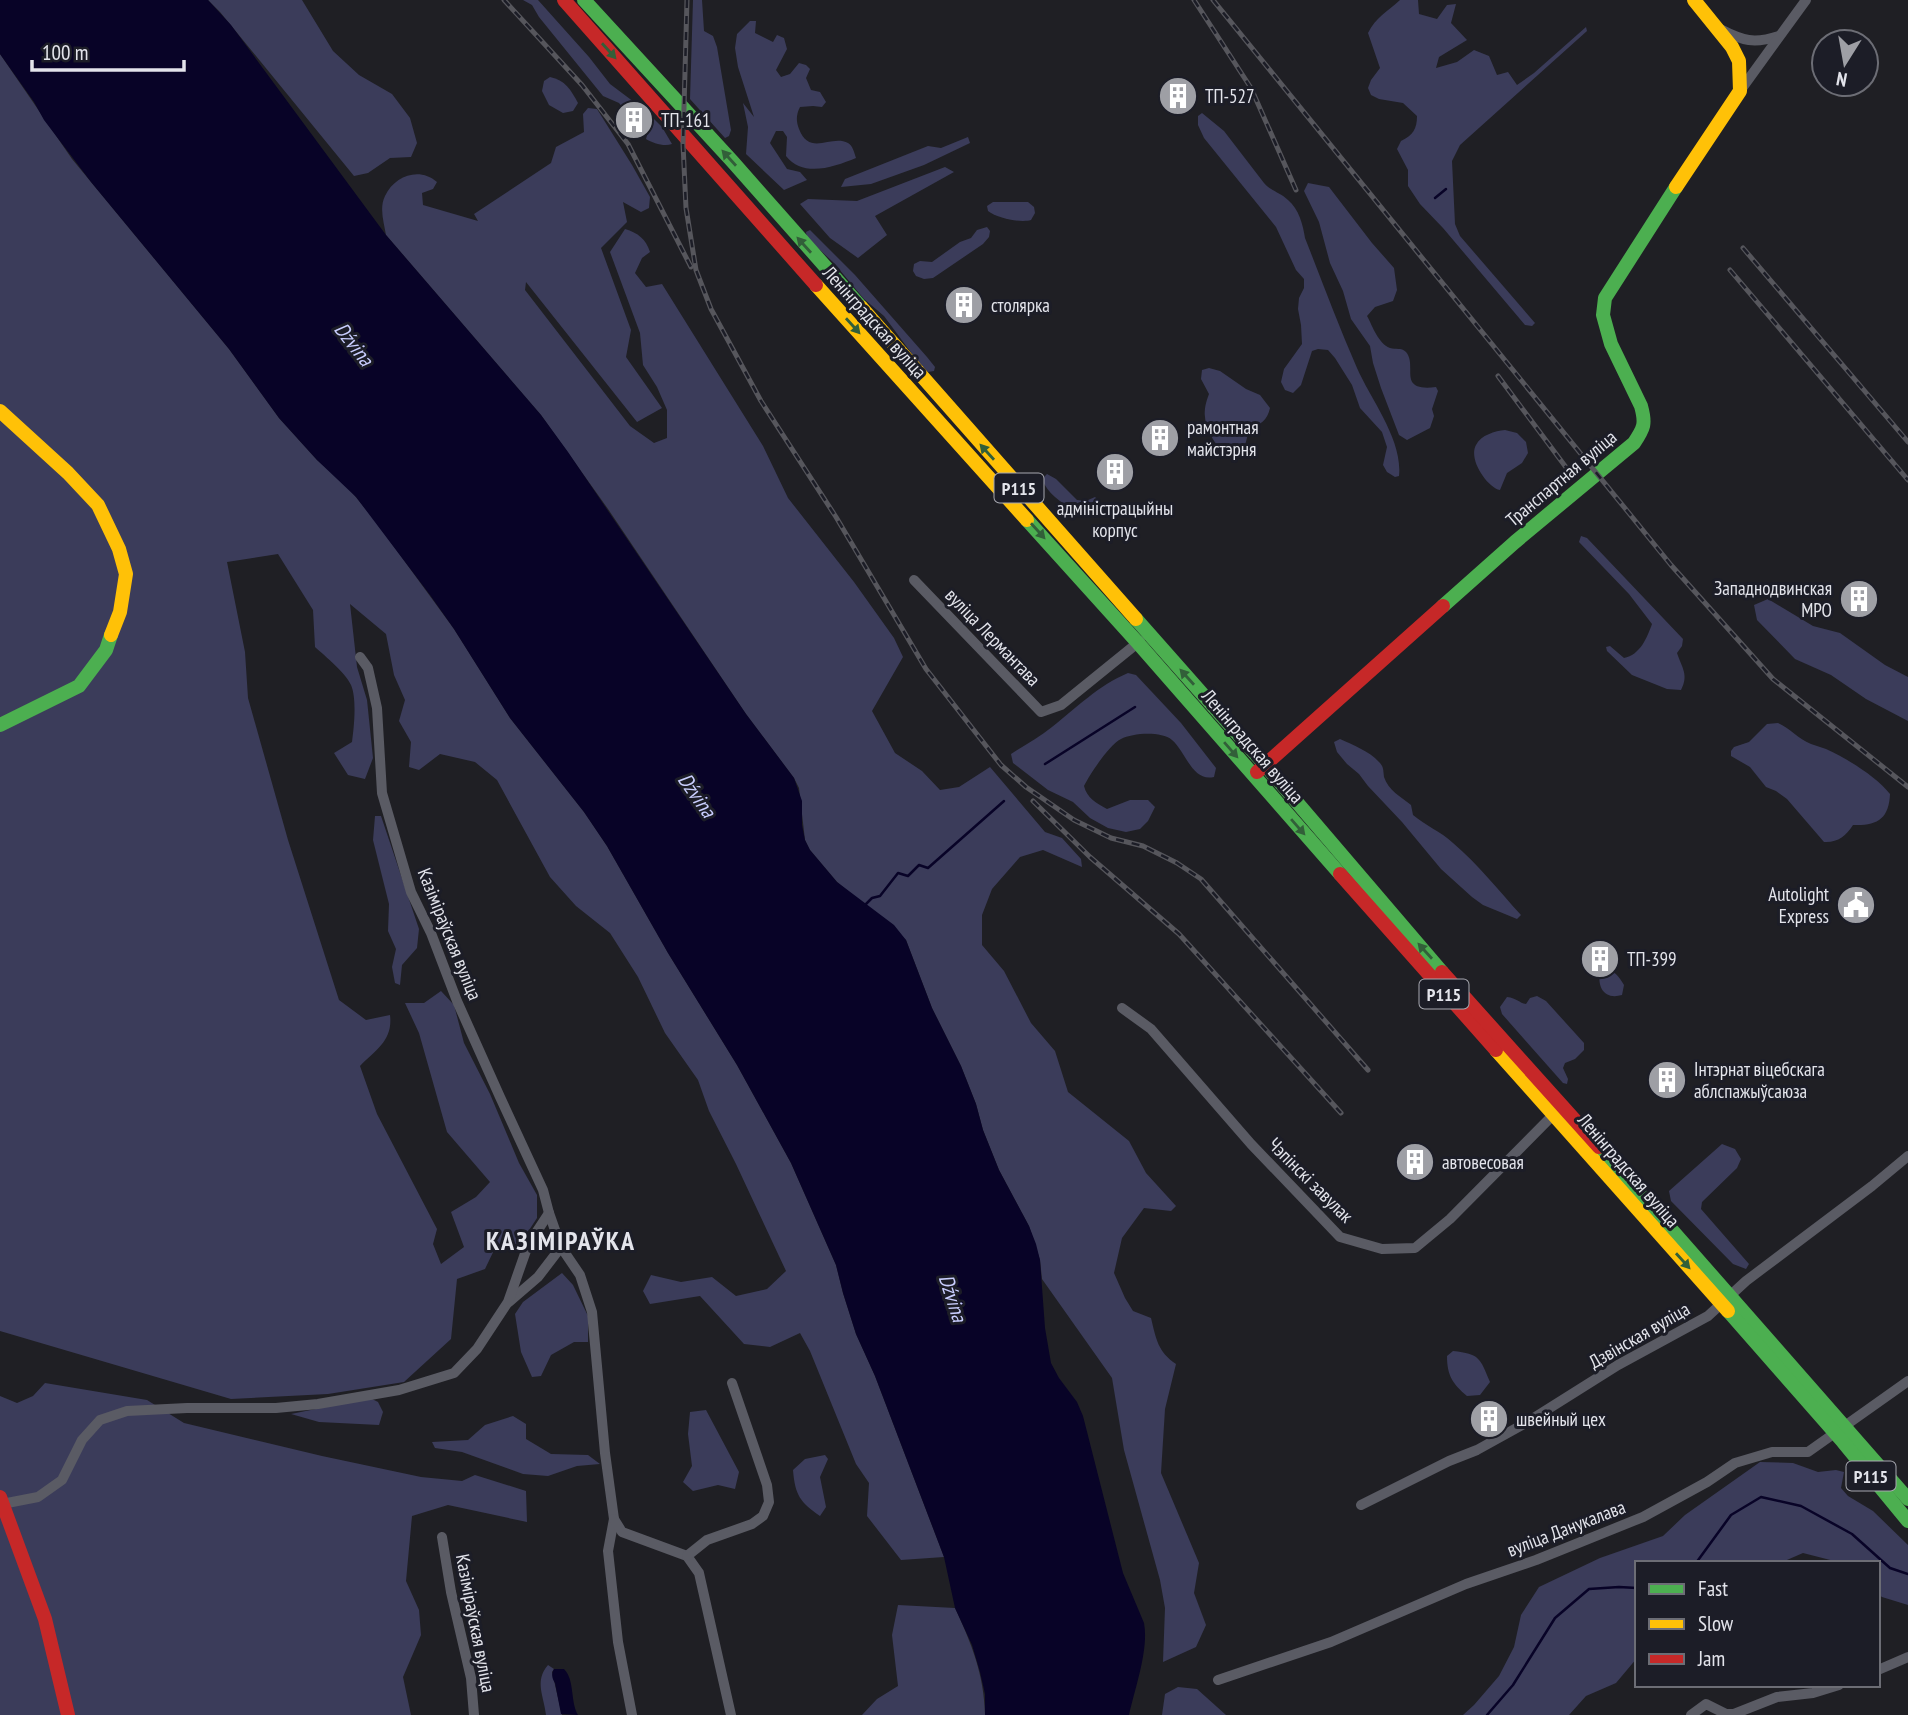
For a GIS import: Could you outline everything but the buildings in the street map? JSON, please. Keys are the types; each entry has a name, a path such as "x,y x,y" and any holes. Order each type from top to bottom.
{"main road":[{"name":"Ленінградская вуліца","path":"564,0 758,221 998,487 1143,639 1259,770 1363,881 1558,1110 1636,1188 1726,1300 1839,1429 1908,1499"},
{"name":"Ленінградская вуліца","path":"584,0 732,161 1010,477 1143,639"},
{"path":"1694,0 1732,47 1739,61 1740,91"},
{"name":"Транспартная вуліца","path":"1259,770 1515,542 1634,443 1644,428 1644,417 1611,344 1603,314 1605,298 1740,91"},
{"path":"0,411 68,473 98,505 119,548 126,574 120,612 106,650 79,686 0,725"},
{"name":"Ленінградская вуліца","path":"1839,1429 1908,1521"},
{"path":"1,1500 45,1619 68,1715"}],"street":[{"name":"Транспартная вуліца","path":"1740,91 1806,0"},
{"path":"1715,27 1748,41 1763,41 1780,36"},
{"path":"758,221 774,210"},
{"path":"998,487 1010,477"},
{"name":"вуліца Лермантава","path":"914,580 1041,712 1061,705 1143,639"},
{"name":"Казіміраўская вуліца","path":"360,657 368,668 377,708 382,793 411,892 543,1190 561,1247 580,1275 592,1312 614,1519 608,1551 618,1642 632,1715"},
{"name":"Чэпінскі завулак","path":"1122,1007 1151,1029 1251,1144 1340,1237 1382,1249 1415,1248 1450,1219 1558,1110"},
{"name":"Дзвінская вуліца","path":"1362,1506 1449,1461 1477,1450 1618,1365 1708,1316 1746,1281 1908,1156"},
{"path":"1,1500 38,1497 62,1480 82,1440 100,1420 127,1411 276,1408 318,1404 399,1390 454,1373 478,1349 508,1302 528,1245 549,1213"},
{"path":"508,1302 538,1277 561,1247"},
{"name":"вуліца Данукалава","path":"1218,1680 1331,1642 1466,1584 1536,1560 1643,1517 1707,1482 1735,1463 1772,1452 1808,1452 1908,1381"},
{"path":"687,1556 707,1540 752,1524 763,1516 769,1502 767,1485 732,1382"},
{"path":"614,1519 622,1532 687,1556 699,1573 731,1715"},
{"name":"Казіміраўская вуліца","path":"442,1537 451,1592 471,1678 474,1715"},
{"path":"1880,1669 1908,1657"},
{"path":"1691,1715 1706,1704 1726,1714 1734,1714 1777,1697 1813,1693 1832,1687"}],"shaded area":[{"path":"208,0 302,0 333,51 359,75 392,94 410,118 417,143 411,157 390,158 368,173 354,176"},
{"path":"523,0 538,0 610,84 646,111 662,127 672,144 659,144 646,139 650,125 619,103 603,96 532,5"},
{"path":"693,0 702,0 704,31 713,36 717,47 731,130 725,138 690,99"},
{"path":"1400,0 1418,0 1419,14 1437,19 1447,5 1456,4 1451,23 1467,40 1439,57 1436,68 1457,62 1474,50 1489,56 1497,75 1508,72 1517,85 1586,27 1587,31 1460,145 1452,161 1455,224 1460,236 1535,323 1532,326 1525,325 1420,204 1408,186 1408,170 1397,149 1401,141 1414,131 1417,116 1403,103 1371,95 1368,88 1380,68 1368,33 1378,19"},
{"path":"750,21 756,21 755,33 773,42 777,35 784,38 787,49 776,70 781,77 790,74 799,63 806,65 810,69 806,78 811,90 820,92 826,102 822,107 800,107 797,121 804,137 815,143 848,143 856,158 819,169 801,167 786,156 787,137 783,131 776,131 770,143 787,169 800,172 807,180 784,190 746,154 748,127 743,103 754,117 738,67 735,48 737,34"},
{"path":"0,54 72,159 229,349 279,418 317,460 346,485 373,518 454,629 510,718 584,812 607,846 668,953 737,1065 791,1163 836,1265 856,1334 875,1376 944,1557 901,1560 867,1516 869,1483 856,1464 810,1351 800,1333 770,1347 744,1344 700,1296 650,1304 643,1291 651,1275 681,1282 712,1277 736,1296 767,1289 786,1271 709,1111 698,1080 665,1033 638,977 610,933 576,906 550,877 497,780 475,762 440,754 419,770 409,767 411,742 399,721 405,700 394,675 386,634 350,604 357,667 367,700 373,758 365,779 348,775 334,753 352,742 353,691 340,670 315,647 313,610 278,554 227,562 245,652 248,698 288,840 339,1000 366,1020 390,1015 386,1038 360,1066 377,1114 437,1229 433,1244 441,1264 464,1247 451,1212 476,1197 490,1182 447,1132 419,1033 405,1003 424,1003 441,991 454,1005 464,1043 490,1094 519,1163 537,1195 537,1218 520,1244 497,1244 485,1269 457,1279 451,1339 404,1382 328,1394 231,1399 0,1331"},
{"path":"550,77 564,83 573,94 578,103 573,111 563,113 549,105 542,91 544,81"},
{"path":"588,108 597,109 650,197 649,208 641,212 623,202 627,222 601,248 631,330 626,357 662,408 637,422 526,282 525,290 630,426 654,443 667,438 667,410 643,365 640,333 610,252 625,229 644,240 650,252 642,258 635,273 646,287 662,284 763,446 788,498 894,638 903,657 872,711 895,753 922,771 940,790 959,787 990,767 1045,832 1062,838 1081,859 1082,867 1043,850 1020,857 992,889 982,915 982,945 1004,971 1031,1023 1055,1051 1068,1092 1129,1141 1146,1173 1176,1206 1171,1211 1144,1208 1122,1238 1114,1273 1133,1311 1151,1318 1161,1350 1176,1364 1165,1409 1161,1473 1199,1563 1194,1593 1206,1625 1196,1647 1163,1662 1165,1608 1160,1580 1124,1450 1112,1378 1042,1279 1040,1260 1029,1226 999,1170 961,1066 932,1008 906,940 837,882 810,850 805,840 799,788 794,778 746,714 608,509 541,415 386,235 382,216 383,201 389,189 401,178 416,174 430,177 437,182 433,189 422,193 423,205 478,221 474,214 551,163 556,147 584,132 583,114"},
{"path":"1202,113 1224,131 1264,183 1288,200 1298,213 1305,238 1350,352 1391,434 1399,462 1399,476 1395,477 1387,472 1383,465 1387,447 1382,432 1360,408 1352,385 1328,350 1312,351 1301,385 1293,393 1285,390 1281,382 1284,369 1302,344 1298,309 1304,279 1296,270 1276,227 1204,138 1198,125 1198,116"},
{"path":"968,137 970,143 924,165 871,184 841,187 845,179 928,146 941,148"},
{"path":"945,167 954,172 875,216 887,235 858,258 830,238 800,204 808,199 857,201"},
{"path":"1308,183 1329,187 1394,268 1397,290 1393,301 1375,307 1367,316 1382,342 1390,348 1406,352 1412,382 1424,388 1436,387 1438,391 1430,428 1407,440 1399,435 1381,388 1370,346 1351,319 1343,291 1330,263 1319,222 1304,191"},
{"path":"993,202 1028,202 1034,207 1035,213 1031,220 1026,221 1003,218 988,211 987,206"},
{"path":"987,227 990,231 989,237 983,244 933,278 916,276 913,271 914,264 920,261 932,262 960,242 971,238 977,230"},
{"path":"810,230 855,275 927,357 935,367 934,371 928,372 918,362 884,316 864,299 834,263 807,238 806,232"},
{"path":"1209,368 1220,371 1260,395 1270,408 1263,422 1249,429 1243,451 1233,460 1219,447 1206,423 1205,408 1209,394 1201,379 1202,370"},
{"path":"1505,430 1517,433 1526,442 1528,453 1522,463 1507,473 1500,490 1490,484 1480,472 1474,451 1485,436"},
{"path":"1047,474 1056,479 1077,500 1086,501 1095,497 1099,501 1096,506 1076,512 1048,490 1042,479"},
{"path":"1581,536 1587,538 1683,639 1677,653 1685,676 1681,690 1667,689 1632,675 1607,651 1606,647 1610,646 1624,658 1630,656 1639,650 1652,624 1629,594 1579,542"},
{"path":"1768,599 1813,626 1840,633 1885,665 1908,677 1908,721 1866,699 1831,675 1795,659 1757,620 1754,605"},
{"path":"1128,673 1136,675 1181,723 1216,768 1214,777 1200,775 1177,745 1161,735 1132,735 1116,742 1100,760 1084,786 1090,797 1107,809 1130,800 1148,800 1155,807 1148,821 1140,829 1126,832 1108,828 1090,818 1073,802 1048,790 1013,763 1011,754 1047,731 1098,690"},
{"path":"1778,723 1806,742 1843,757 1877,781 1890,794 1884,815 1869,824 1853,825 1841,838 1824,842 1787,799 1766,787 1750,767 1731,756 1734,747 1749,742 1767,724"},
{"path":"1340,739 1375,758 1383,767 1388,786 1411,805 1413,815 1462,851 1521,915 1517,919 1483,905 1441,869 1337,752 1334,742"},
{"path":"375,816 381,816 419,929 417,948 402,965 400,985 395,983 392,967 396,949 388,931 389,904 373,840"},
{"path":"1605,969 1614,972 1624,985 1622,995 1611,996 1601,988 1600,972"},
{"path":"1537,996 1546,1001 1584,1043 1584,1050 1575,1059 1565,1063 1563,1068 1568,1079 1567,1084 1563,1083 1502,1014 1500,1007 1507,997 1526,1004 1530,998"},
{"path":"1722,1144 1735,1149 1741,1159 1737,1168 1702,1202 1701,1209 1749,1264 1746,1269 1733,1264 1671,1201 1669,1191"},
{"path":"562,1273 573,1285 588,1316 588,1342 574,1342 551,1355 541,1376 532,1377 521,1352 515,1314 523,1302"},
{"path":"1453,1351 1469,1354 1481,1362 1490,1382 1480,1395 1467,1396 1452,1379 1447,1356"},
{"path":"45,1383 147,1400 184,1423 322,1456 421,1477 462,1481 475,1475 526,1491 527,1522 448,1505 412,1516 406,1581 419,1610 421,1635 403,1677 411,1715 0,1715 0,1396 17,1403 33,1396"},
{"path":"370,1398 378,1402 383,1412 379,1425 319,1422 291,1414"},
{"path":"706,1410 739,1472 735,1489 718,1485 693,1491 683,1482 692,1466 688,1434 690,1412"},
{"path":"513,1416 526,1424 526,1439 551,1454 588,1455 600,1464 577,1466 548,1476 523,1474 462,1452 435,1448 432,1442 468,1440 485,1425"},
{"path":"825,1455 828,1459 820,1477 826,1507 820,1516 800,1497 793,1470 805,1459"},
{"path":"1760,1462 1793,1463 1818,1472 1844,1472 1841,1488 1848,1496 1873,1511 1908,1545 1908,1605 1880,1596 1880,1561 1834,1561 1803,1553 1785,1561 1635,1561 1635,1660 1616,1683 1586,1696 1569,1715 1463,1715 1499,1676 1514,1647 1521,1615 1539,1587 1600,1558 1663,1536 1685,1515"},
{"path":"898,1605 955,1608 976,1660 985,1715 862,1715 877,1699 898,1686 892,1635"},
{"path":"548,1665 554,1669 552,1672 562,1715 546,1715 541,1683"},
{"path":"1178,1687 1197,1689 1226,1715 1162,1715 1165,1694"}],"water":[{"name":"Dźvina","path":"0,0 208,0 231,25 386,235 541,415 568,452 746,714 794,778 802,801 802,825 810,850 837,882 894,925 906,940 932,1008 961,1066 999,1170 1036,1244 1051,1363 1083,1416 1123,1573 1144,1623 1145,1645 1129,1715 985,1715 985,1694 980,1672 972,1645 955,1608 944,1557 875,1376 856,1334 836,1265 791,1163 737,1065 668,953 607,846 584,812 510,718 430,595 356,497 317,460 279,418 229,349 91,182 44,120 0,54"},
{"path":"554,1669 564,1669 567,1674 578,1715 561,1714 552,1676"}],"waterway":[{"path":"1435,198 1446,189"},
{"path":"1045,764 1135,707"},
{"path":"866,904 872,898 880,896 898,873 908,876 919,865 928,868 1004,801"},
{"path":"1697,1561 1731,1515 1761,1497 1801,1506 1852,1534 1890,1568 1908,1574"},
{"path":"1487,1715 1513,1685 1555,1618 1589,1589 1635,1588"}],"railway":[{"path":"504,0 582,85 628,144 691,267"},
{"path":"687,0 683,144 686,208 696,270 711,309 761,401 836,517 926,669 1001,765 1026,787 1074,820 1111,838 1143,846 1201,879 1368,1070"},
{"path":"1194,0 1251,88 1296,190"},
{"path":"1213,0 1671,565 1773,679 1908,787"},
{"path":"1743,248 1908,442"},
{"path":"1730,270 1908,480"},
{"path":"1498,376 1568,470"},
{"path":"1033,801 1090,857 1179,934 1341,1113"}],"traffic: fast":[{"path":"584,0 861,307"},
{"path":"1443,606 1634,443 1640,433 1644,422 1641,406 1611,344 1603,315 1605,298 1676,187"},
{"path":"1027,520 1340,874"},
{"path":"1136,619 1442,972"},
{"path":"0,725 79,686 106,650 111,635"},
{"path":"1599,1147 1908,1499"},
{"path":"1728,1311 1908,1521"}],"traffic: slow":[{"path":"1676,187 1740,91 1739,61 1732,47 1694,0"},
{"path":"816,285 1027,520"},
{"path":"861,307 1136,619"},
{"path":"0,411 68,473 98,505 119,549 126,574 120,612 111,635"},
{"path":"1496,1050 1728,1311"}],"traffic: jam":[{"path":"564,0 816,285"},
{"path":"1257,772 1443,606"},
{"path":"1340,874 1496,1050"},
{"path":"1442,972 1599,1147"},
{"path":"0,1497 45,1619 68,1715"}],"place":[{"name":"ТП-527","path":"1178,96"},
{"name":"ТП-161","path":"634,120"},
{"name":"столярка","path":"964,305"},
{"name":"рамонтная майстэрня","path":"1160,438"},
{"name":"адміністрацыйны корпус","path":"1115,472"},
{"name":"Западнодвинская МРО","path":"1859,599"},
{"name":"Autolight Express","path":"1856,905"},
{"name":"ТП-399","path":"1600,959"},
{"name":"Інтэрнат віцебскага аблспажыўсаюза","path":"1667,1080"},
{"name":"автовесовая","path":"1415,1162"},
{"name":"швейный цех","path":"1489,1419"}],"district":[{"name":"КАЗІМІРАЎКА","path":"561,1240"}]}
